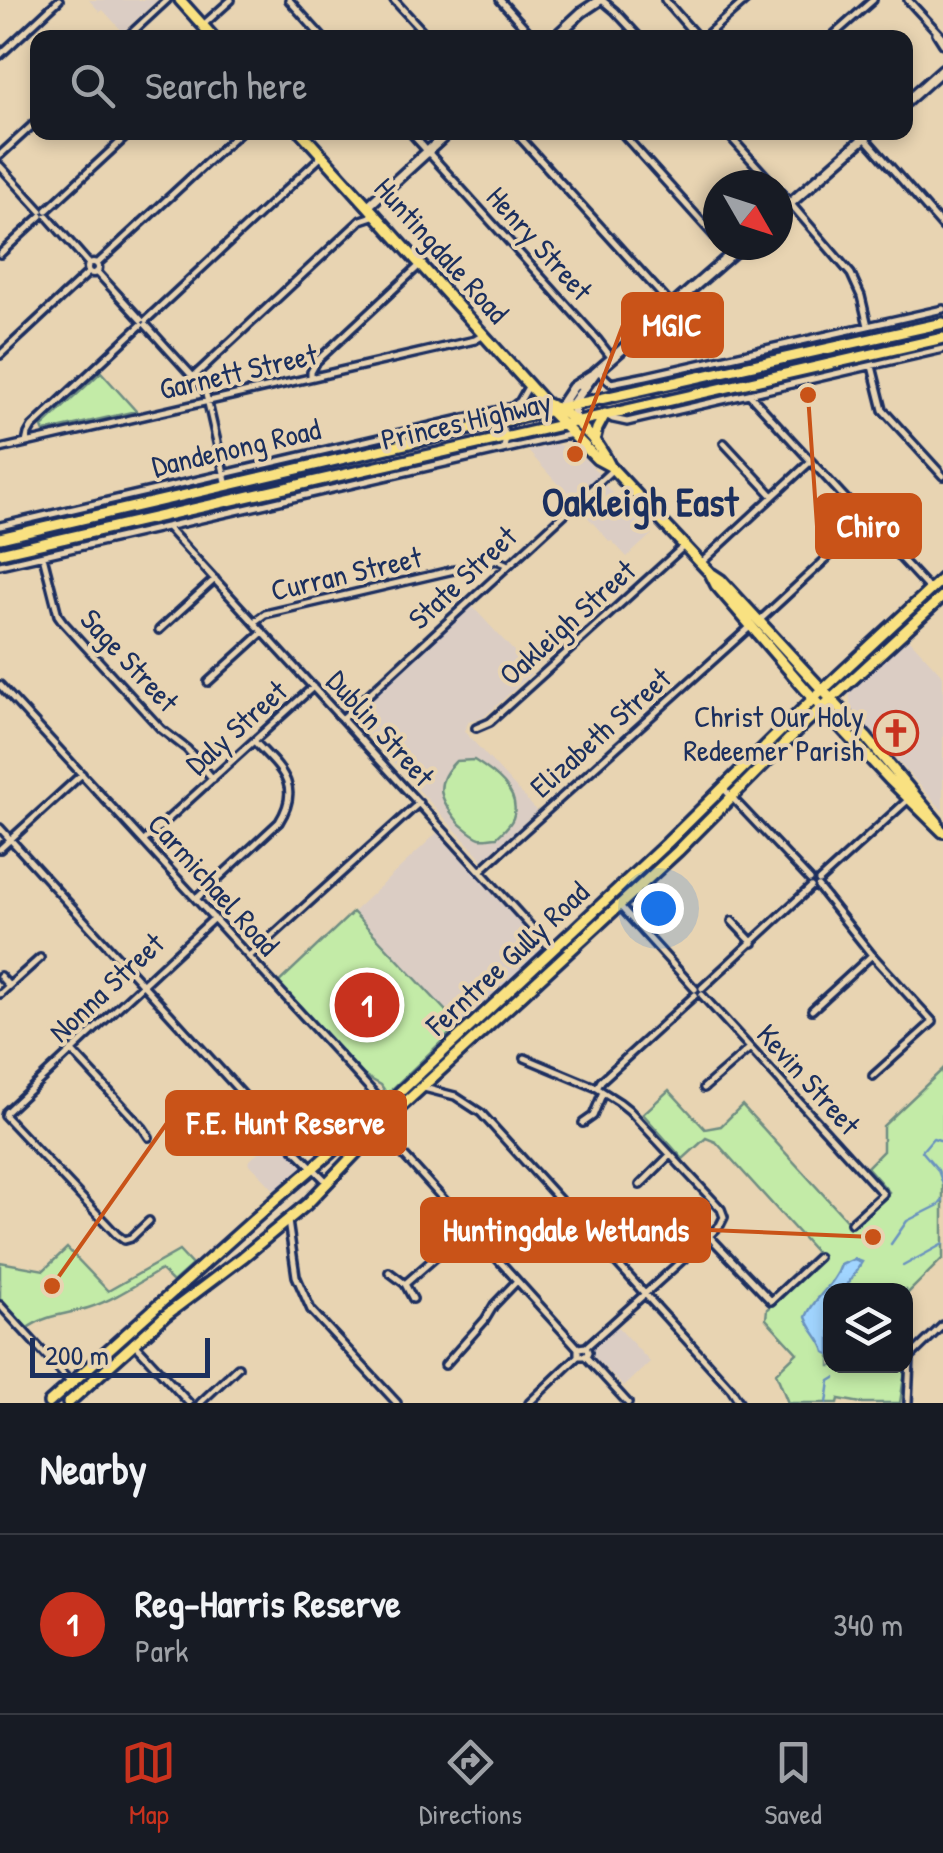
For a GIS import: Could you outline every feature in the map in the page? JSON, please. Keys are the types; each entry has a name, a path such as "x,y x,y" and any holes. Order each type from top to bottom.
{"main road":[{"path":"180,0 207,30"},
{"name":"Huntingdale Road","path":"308,140 551,407 562,424 597,459 612,467"},
{"name":"Princes Highway","path":"0,538 551,407 943,323"},
{"name":"Princes Highway","path":"0,553 943,338"},
{"name":"Huntingdale Road","path":"551,407 574,421 594,441 612,467 710,573 722,580 755,624 943,831"},
{"path":"594,441 596,428 605,414"},
{"name":"Ferntree Gully Road","path":"49,1403 370,1118 422,1088 818,694 943,578"},
{"name":"Ferntree Gully Road","path":"69,1402 166,1315 288,1221 379,1128 390,1109 556,955 678,851 826,703 941,603"}],"street":[{"path":"0,55 59,0"},
{"path":"134,30 166,0"},
{"path":"203,25 231,0"},
{"path":"289,0 316,30"},
{"path":"394,0 421,30"},
{"path":"500,0 527,30"},
{"path":"563,30 601,0 633,30"},
{"path":"665,0 693,30"},
{"path":"710,30 746,0"},
{"path":"839,30 873,0"},
{"path":"908,0 943,41"},
{"path":"913,96 942,71"},
{"path":"30,128 0,160 204,390 227,486"},
{"path":"0,254 122,140"},
{"path":"0,355 231,140"},
{"name":"Henry Street","path":"417,140 614,357"},
{"path":"368,206 441,140"},
{"path":"522,140 672,306"},
{"path":"627,140 703,223"},
{"path":"733,140 761,170"},
{"path":"793,200 862,140"},
{"path":"872,140 943,227"},
{"path":"26,443 32,428 322,156"},
{"path":"793,206 851,274 868,326"},
{"path":"193,377 360,220 376,215"},
{"path":"574,421 573,405 579,392 597,372 724,260"},
{"path":"311,378 317,361 421,264"},
{"path":"597,372 610,382 646,376 943,309"},
{"name":"Garnett Street","path":"0,449 478,339 484,334"},
{"path":"605,414 628,422 943,349"},
{"path":"872,366 883,410 943,476"},
{"path":"551,407 597,372"},
{"path":"635,391 646,376"},
{"name":"Dandenong Road","path":"0,526 512,407 524,397 529,384"},
{"path":"749,394 930,590"},
{"path":"499,422 507,437 503,450"},
{"name":"Dandenong Road","path":"0,565 572,434"},
{"path":"724,443 773,496"},
{"path":"701,563 811,460"},
{"name":"State Street","path":"342,718 612,467"},
{"name":"Dandenong Road","path":"285,488 287,500"},
{"name":"Elizabeth Street","path":"480,871 867,521"},
{"name":"Dublin Street","path":"168,528 556,955"},
{"name":"Oakleigh Street","path":"476,728 490,722 685,545"},
{"name":"Sage Street","path":"43,556 62,622 213,779"},
{"name":"Curran Street","path":"254,622 265,614 497,560 508,565"},
{"path":"159,630 215,578"},
{"path":"208,682 263,632"},
{"name":"Carmichael Road","path":"0,686 390,1109"},
{"name":"Daly Street","path":"144,841 313,687"},
{"path":"196,898 279,822 286,811 290,799 286,776 254,741"},
{"path":"0,849 82,774"},
{"path":"724,788 814,884 933,1022 872,1076"},
{"path":"584,1124 592,1116 601,1081 912,797"},
{"path":"249,956 418,803"},
{"path":"0,828 328,1183"},
{"name":"Kevin Street","path":"618,904 883,1194 851,1224"},
{"name":"Nonna Street","path":"149,1221 131,1238 117,1236 6,1116 9,1106 214,918"},
{"path":"732,921 753,943"},
{"path":"812,1010 872,955"},
{"path":"0,994 40,958"},
{"path":"0,976 10,986"},
{"path":"704,1088 750,1048"},
{"path":"71,1049 148,1138"},
{"path":"526,1058 600,1090 630,1110 721,1209 724,1218 709,1236 582,1347"},
{"path":"422,1088 455,1096 481,1114 740,1403"},
{"path":"370,1118 517,1281 588,1352 529,1403"},
{"path":"640,1185 670,1155"},
{"path":"288,1221 296,1276 311,1310 397,1403"},
{"path":"405,1284 469,1228"},
{"path":"709,1236 771,1301 818,1257"},
{"path":"389,1272 405,1284 413,1298"},
{"path":"446,1365 517,1281"},
{"path":"0,1305 71,1382"},
{"path":"908,1403 910,1357 943,1326"},
{"path":"126,1334 189,1403"},
{"path":"582,1356 628,1403"},
{"path":"200,1403 238,1367"}],"shaded area":[{"path":"89,0 157,0 125,30 103,10 100,12"},
{"path":"555,444 577,450 652,534 627,557 528,451"},
{"path":"472,606 533,672 483,718 469,721 464,731 537,811 483,860 351,716"},
{"path":"908,638 943,676 943,811 850,708 850,692"},
{"path":"437,833 544,948 459,1025 353,912"},
{"path":"277,1135 308,1168 278,1194 248,1162"},
{"path":"615,1324 650,1362 624,1387 593,1356 592,1344"}],"green space":[{"path":"101,372 136,411 44,432 42,427"},
{"path":"474,760 504,784 513,800 513,818 497,837 480,838 472,834 444,800 441,785 448,770 456,761"},
{"path":"353,912 459,1025 387,1094 381,1085 351,1068 276,985"},
{"path":"943,1069 943,1258 913,1288 913,1283 823,1283 823,1373 905,1373 900,1403 839,1399 838,1403 788,1403 776,1373 797,1353 766,1319 767,1309 822,1259 716,1142 706,1138 683,1159 643,1114 669,1090 705,1129 721,1126 742,1105 852,1226 889,1192 867,1167 883,1151 883,1126"},
{"path":"67,1248 108,1291 179,1251 192,1265 173,1282 161,1270 107,1301 26,1329 0,1300 0,1262 44,1270"}],"water":[{"path":"854,1259 862,1262 849,1283 831,1283 841,1265"},
{"path":"823,1292 823,1348 806,1317"}],"waterway":[{"path":"943,1141 933,1138 922,1151 938,1170 943,1184"},
{"path":"891,1244 907,1221 943,1200"},
{"path":"903,1266 943,1244"},
{"path":"827,1403 830,1381 835,1378"}],"place":[{"name":"Chiro","path":"808,395"},
{"name":"MGIC","path":"575,454"},
{"name":"Christ Our Holy Redeemer Parish","path":"896,733"},
{"name":"Reg-Harris Reserve","path":"367,1005"},
{"name":"Huntingdale Wetlands","path":"873,1237"},
{"name":"F.E. Hunt Reserve","path":"52,1286"}],"district":[{"name":"Oakleigh East","path":"640,501"}]}
